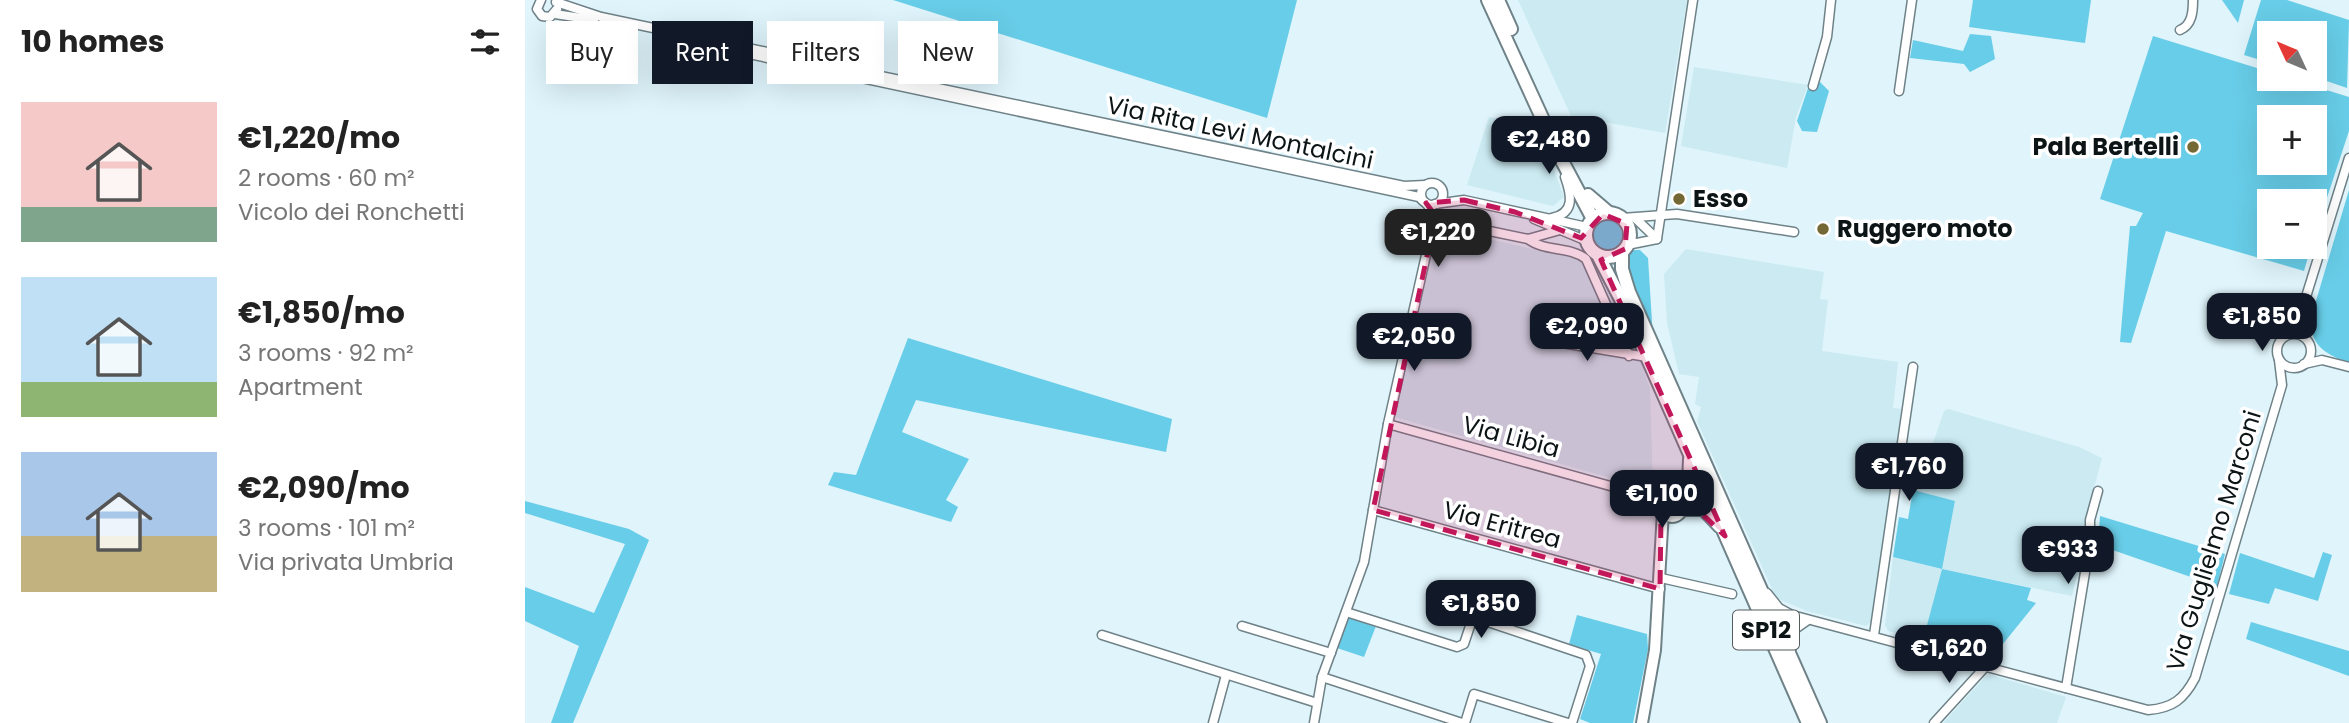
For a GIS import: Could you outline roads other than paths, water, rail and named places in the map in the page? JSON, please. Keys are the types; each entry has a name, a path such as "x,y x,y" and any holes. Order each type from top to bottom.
{"main road":[{"path":"1488,0 1590,223 1587,241 1598,255 1611,257 1625,248 1629,231 1628,218 1609,213 1589,195 1569,160 1498,0"},
{"path":"1590,223 1609,213"},
{"name":"SP12","path":"1625,248 1622,269 1629,292 1820,723"},
{"name":"SP12","path":"1598,255 1647,357 1808,723"}],"street":[{"path":"525,7 538,12 541,0"},
{"path":"1657,239 1693,0"},
{"path":"1813,86 1827,37 1831,0"},
{"path":"1899,91 1912,0"},
{"path":"2180,30 2186,27 2192,16 2193,0"},
{"path":"555,1 555,14"},
{"name":"Via Rita Levi Montalcini","path":"555,1 601,17 1272,160 1404,186 1425,185"},
{"name":"Via Rita Levi Montalcini","path":"538,12 544,18 555,14 1405,194 1428,203 1465,200"},
{"path":"1549,218 1567,209 1572,195 1551,137"},
{"path":"2349,158 2301,313 2276,349 2279,360 2287,367 2331,362 2349,367"},
{"path":"1428,203 1443,196 1440,186 1431,183 1425,185 1421,194 1435,215 1451,223 1528,239 1586,259 1629,356"},
{"name":"Via Rita Levi Montalcini","path":"1440,186 1465,200 1515,212 1590,223"},
{"name":"Via Rita Levi Montalcini","path":"1515,212 1587,241"},
{"path":"1628,218 1660,213 1794,232"},
{"path":"1314,723 1322,677 1364,562 1388,424 1435,215"},
{"path":"1628,218 1657,239"},
{"path":"1528,239 1557,231"},
{"path":"1557,231 1552,243 1563,250"},
{"path":"1625,248 1657,239"},
{"path":"2301,313 2310,355 2301,366"},
{"path":"2286,335 2297,334 2331,362"},
{"path":"1550,341 1647,357"},
{"name":"Via Guglielmo Marconi","path":"1751,566 1779,608 1811,620 2148,710 2171,706 2187,693 2195,678 2282,385 2279,360"},
{"name":"Via Guglielmo Marconi","path":"2282,385 2301,366"},
{"path":"1874,635 1913,367"},
{"name":"Via Libia","path":"1388,424 1671,507"},
{"path":"1642,723 1655,650 1663,538 1671,507 1688,483 1691,469 1687,450"},
{"path":"2067,688 2090,542 2090,520 2098,491"},
{"path":"1671,507 1703,510 1725,536"},
{"name":"Via Eritrea","path":"1373,510 1661,583 1732,594"},
{"path":"1322,677 1464,723 1474,694 1570,723 1590,666 1586,655 1479,619 1471,623 1464,644 1457,647 1346,612"},
{"path":"1793,661 1791,632 1796,625 1811,620"},
{"path":"1242,626 1331,653"},
{"path":"1102,635 1317,703"},
{"path":"1934,723 1986,666"},
{"path":"1213,723 1226,675"}],"place":[{"name":"Pala Bertelli","path":"2193,147"},
{"name":"Esso","path":"1679,199"},
{"name":"Ruggero moto","path":"1823,229"}]}
